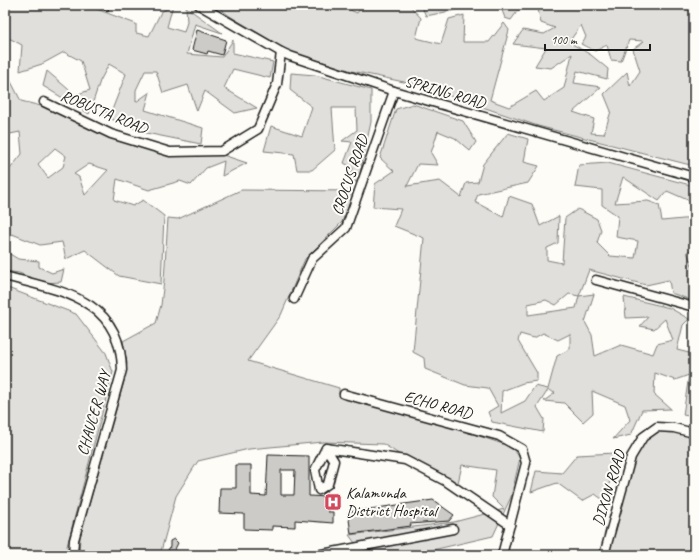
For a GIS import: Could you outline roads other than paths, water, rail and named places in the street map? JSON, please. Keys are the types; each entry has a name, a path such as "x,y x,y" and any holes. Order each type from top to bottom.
{"street":[{"name":"SPRING ROAD","path":"199,5 281,52 394,92 694,177"},
{"name":"ROBUSTA ROAD","path":"44,102 111,134 170,152 222,151 258,129 276,84 281,52"},
{"name":"CROCUS ROAD","path":"294,299 312,258 346,228 394,92"},
{"name":"CHAUCER WAY","path":"5,276 66,292 88,302 104,317 114,333 122,356 122,370 74,540 73,555"},
{"path":"596,280 694,307"},
{"name":"ECHO ROAD","path":"344,394 499,436 522,449 526,463 510,525"},
{"name":"DIXON ROAD","path":"604,555 631,456 643,437 657,427 674,428 694,433"},
{"path":"326,448 405,460 447,482 510,525 502,555"},
{"path":"317,555 453,529"}],"place":[{"name":"Kalamunda District Hospital","path":"333,502"}]}
